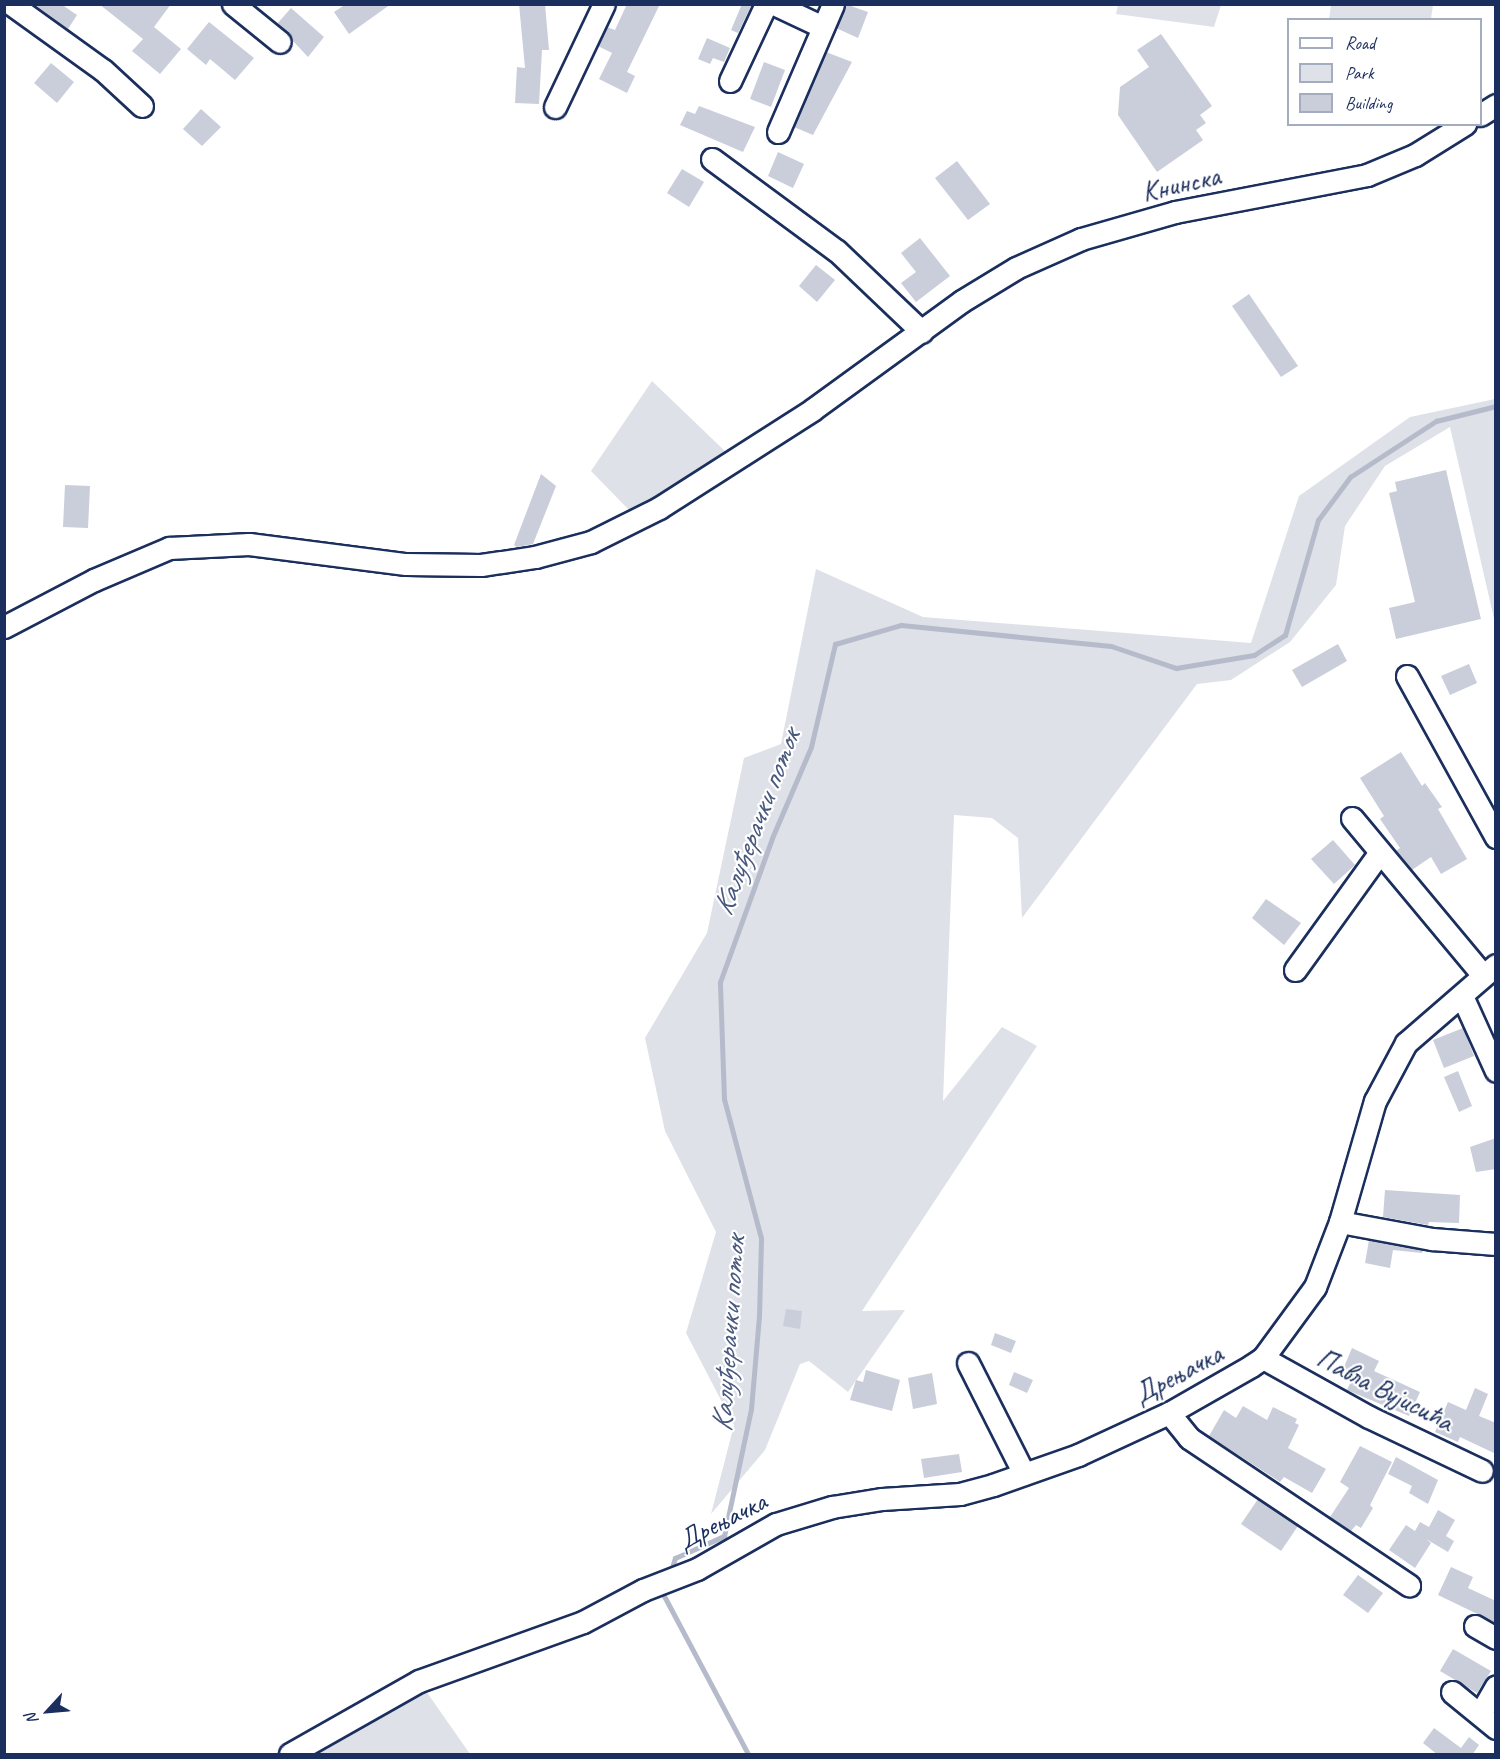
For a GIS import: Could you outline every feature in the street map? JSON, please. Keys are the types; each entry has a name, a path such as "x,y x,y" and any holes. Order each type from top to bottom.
{"street":[{"path":"11,4 103,70 142,106"},
{"path":"233,4 280,42"},
{"path":"555,106 604,4"},
{"path":"730,81 766,4"},
{"path":"774,4 823,27"},
{"path":"778,132 833,4"},
{"path":"1482,114 1496,105"},
{"name":"Книнска","path":"4,627 152,552 198,545 249,544 406,564 481,565 535,558 591,542 659,508 812,410 1016,268 1081,239 1207,203 1366,175 1415,155 1462,126"},
{"path":"712,159 837,251 922,332"},
{"path":"1407,676 1496,837"},
{"path":"1352,818 1380,852 1489,970"},
{"path":"1295,970 1380,852"},
{"name":"Дрењачка","path":"290,1755 419,1681 583,1622 668,1579 697,1569 748,1537 799,1515 882,1499 960,1494 1024,1474 1078,1455 1170,1413 1263,1358 1315,1287 1340,1222 1375,1101 1406,1043 1489,970"},
{"path":"1462,996 1496,1071"},
{"path":"1340,1222 1432,1239 1496,1244"},
{"name":"Павла Вујисића","path":"1263,1358 1369,1417 1482,1471"},
{"path":"968,1363 1024,1474"},
{"path":"1170,1413 1189,1438 1409,1585"},
{"path":"1474,1626 1496,1638"},
{"path":"1452,1692 1488,1721 1496,1686"}],"green space":[{"path":"1118,4 1221,5 1214,27 1116,14"},
{"path":"1331,4 1433,5 1431,18 1329,18"},
{"path":"652,381 728,454 658,500 631,512 591,471"},
{"path":"1495,399 1495,623 1450,427 1385,466 1345,526 1336,585 1290,642 1231,680 1197,684 1022,918 1018,838 992,818 954,815 943,1101 1002,1027 1037,1046 862,1311 905,1310 848,1392 809,1361 800,1364 765,1450 711,1514 734,1425 686,1333 716,1232 665,1131 645,1038 707,933 744,758 781,744 816,569 923,617 1251,643 1299,496 1410,417"},
{"path":"419,1681 470,1754 313,1754 305,1746"}],"building":[{"path":"34,4 61,4 77,15 68,29"},
{"path":"99,4 171,4 154,27 181,49 160,74 132,51 143,39"},
{"path":"346,4 391,4 349,34 334,12"},
{"path":"519,4 545,4 549,50 542,50 539,104 515,103 517,67 525,68"},
{"path":"627,4 660,4 627,72 635,76 627,93 599,79 612,53 598,46 607,27 615,30"},
{"path":"742,4 752,4 738,33 731,30"},
{"path":"845,4 868,12 858,38 836,28"},
{"path":"291,8 324,37 308,57 277,24"},
{"path":"209,22 254,58 235,80 210,59 206,65 187,49"},
{"path":"1161,34 1212,106 1200,115 1206,123 1196,130 1203,140 1157,172 1118,115 1120,87 1149,67 1137,50"},
{"path":"707,38 730,48 724,62 713,58 710,64 698,59"},
{"path":"826,52 852,62 813,135 794,127"},
{"path":"764,62 785,70 771,107 750,99"},
{"path":"51,63 74,82 57,103 34,83"},
{"path":"699,106 755,127 743,152 680,125 687,111 695,114"},
{"path":"201,109 221,127 202,146 183,129"},
{"path":"778,152 804,164 793,188 768,176"},
{"path":"957,161 990,204 968,220 935,178"},
{"path":"682,169 704,182 689,207 667,193"},
{"path":"920,238 950,276 916,302 901,283 916,272 901,253"},
{"path":"816,265 835,280 817,302 799,286"},
{"path":"1249,294 1298,366 1281,377 1232,306"},
{"path":"1446,470 1481,619 1396,639 1389,608 1415,602 1389,493 1397,491 1395,482"},
{"path":"541,474 556,486 533,544 517,547 514,545"},
{"path":"65,485 90,486 88,528 63,527"},
{"path":"1338,644 1347,661 1302,687 1292,670"},
{"path":"1469,664 1477,683 1450,695 1441,676"},
{"path":"1401,752 1422,786 1425,783 1442,807 1438,809 1467,859 1441,874 1431,857 1412,870 1396,851 1400,848 1380,819 1384,816 1360,778"},
{"path":"1333,840 1355,865 1334,884 1311,859"},
{"path":"1266,899 1301,923 1284,945 1252,918"},
{"path":"1463,1028 1474,1056 1444,1068 1433,1040"},
{"path":"1458,1071 1472,1106 1459,1112 1444,1077"},
{"path":"1496,1138 1496,1169 1476,1172 1470,1147"},
{"path":"1385,1190 1460,1195 1459,1223 1429,1222 1428,1225 1383,1217"},
{"path":"1369,1240 1423,1250 1422,1253 1393,1250 1390,1268 1365,1263"},
{"path":"786,1309 802,1311 800,1329 783,1326"},
{"path":"995,1333 1016,1341 1011,1353 991,1345"},
{"path":"1352,1348 1379,1361 1374,1371 1420,1392 1409,1416 1347,1390 1352,1379 1341,1374"},
{"path":"866,1370 900,1380 892,1411 850,1400 856,1380 863,1382"},
{"path":"1014,1372 1033,1380 1027,1393 1009,1385"},
{"path":"932,1373 937,1404 913,1409 908,1378"},
{"path":"1475,1388 1488,1394 1479,1416 1496,1423 1496,1454 1460,1437 1458,1442 1435,1432 1448,1402 1466,1410"},
{"path":"1243,1406 1267,1420 1273,1407 1297,1419 1295,1423 1299,1425 1288,1448 1326,1469 1312,1493 1284,1477 1280,1482 1209,1436 1224,1410 1236,1418"},
{"path":"1360,1446 1392,1462 1370,1505 1373,1508 1361,1528 1356,1525 1351,1531 1330,1517 1349,1488 1340,1482"},
{"path":"959,1454 962,1472 924,1478 921,1459"},
{"path":"1396,1457 1438,1480 1428,1504 1409,1493 1412,1486 1388,1474"},
{"path":"1258,1499 1298,1526 1281,1551 1241,1524"},
{"path":"1438,1510 1455,1520 1446,1536 1454,1541 1448,1552 1426,1539 1431,1543 1415,1568 1389,1550 1406,1525 1415,1531 1420,1522 1429,1527"},
{"path":"1451,1567 1473,1577 1468,1588 1496,1601 1496,1623 1438,1595"},
{"path":"1358,1575 1383,1593 1368,1613 1343,1595"},
{"path":"1453,1649 1491,1671 1477,1693 1440,1671"},
{"path":"1434,1728 1461,1748 1469,1737 1479,1745 1472,1755 1438,1755 1423,1743"}],"waterway":[{"name":"Калуђерачки поток","path":"670,1574 675,1558 724,1536 751,1409 759,1316 761,1238 724,1099 720,982 772,838 811,747 835,644 901,625 1111,646 1176,668 1254,655 1285,635 1318,520 1350,477 1436,421 1496,406"},
{"name":"Калуђерачки поток","path":"665,1588 663,1594 748,1754"}]}
